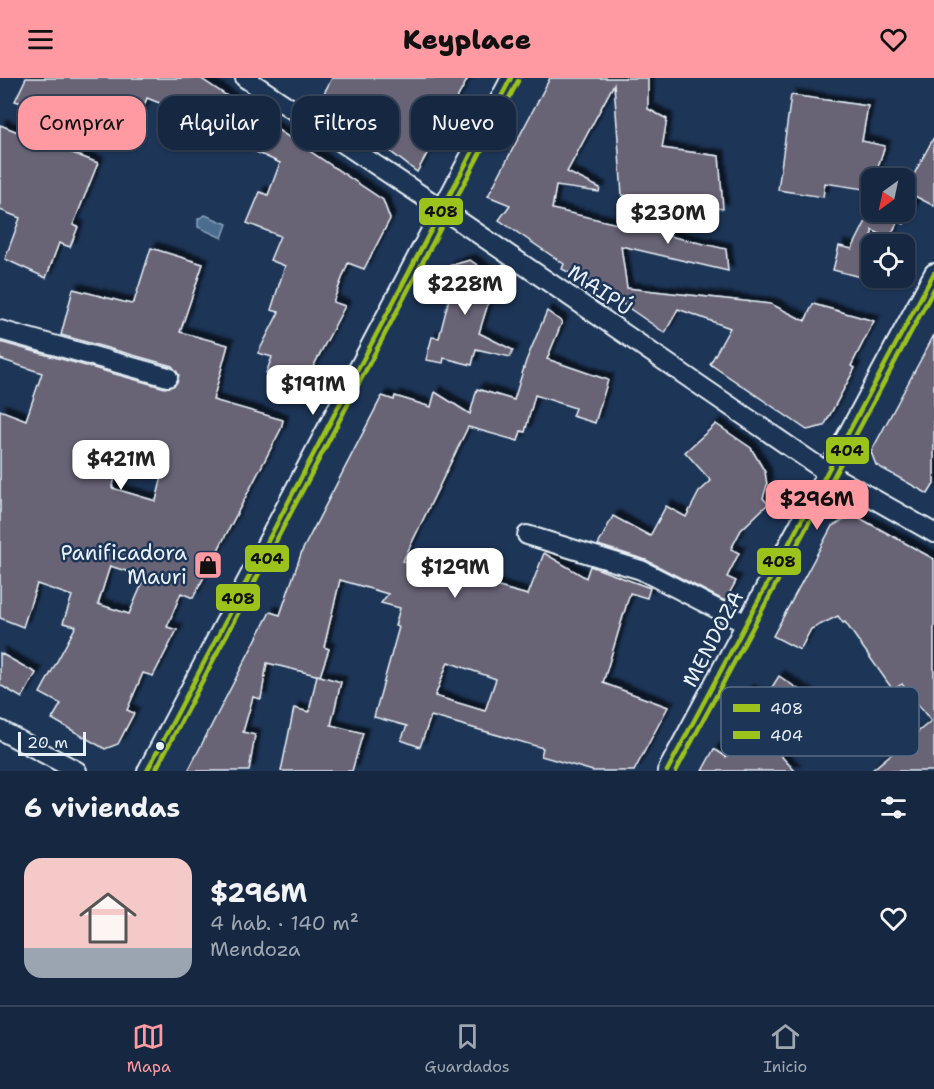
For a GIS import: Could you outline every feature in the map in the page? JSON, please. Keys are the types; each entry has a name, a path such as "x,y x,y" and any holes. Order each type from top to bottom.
{"street":[{"name":"MAIPÚ","path":"245,78 442,209 828,473 934,533"},
{"path":"147,771 511,78"},
{"name":"MENDOZA","path":"667,771 934,273"},
{"path":"0,330 168,378"},
{"path":"527,535 640,570 747,624"},
{"path":"0,730 77,771"}],"water":[{"path":"205,215 227,224 222,238 198,227 198,219"}],"building":[{"path":"26,78 200,78 227,96 158,96 158,102 147,98 146,101 146,96 18,96 18,102 15,101"},
{"path":"332,78 468,78 458,96 411,96 411,150 429,150 417,172 388,150 399,150 399,96 323,96"},
{"path":"550,78 648,78 648,109 667,119 662,148 719,156 723,209 622,195 614,84 567,172 600,188 599,192 556,186 552,209 726,249 728,271 621,246 627,288 771,304 805,321 813,304 874,321 851,366 855,368 824,426 807,430 710,364 730,328 678,309 665,333 582,276 581,279 562,269 564,264 499,220 510,205 488,196 512,150 516,150 516,143"},
{"path":"791,95 868,106 862,141 885,146 877,168 861,168 861,189 825,183 823,197 778,190"},
{"path":"0,125 18,132 18,150 64,150 98,163 73,225 78,227 70,247 59,243 46,278 5,259 20,218 0,210"},
{"path":"280,131 292,139 292,150 308,150 383,200 390,219 364,269 348,263 333,302 345,306 303,386 266,373 272,357 258,353 279,312 271,310 285,266 270,260 280,236 247,223 260,192 268,195 280,163 251,150 280,150"},
{"path":"934,137 934,206 915,196 915,172"},
{"path":"866,222 898,222 892,234 880,234 872,230 872,234 861,234 861,277 833,270 839,246 852,249"},
{"path":"151,248 203,264 180,332 228,345 213,400 283,420 281,429 193,598 181,593 167,627 177,630 153,676 143,673 127,710 134,713 118,744 105,749 52,719 61,704 40,693 76,626 63,623 72,596 37,584 23,627 0,618 0,410 26,420 42,373 0,359 0,342 165,388 175,385 179,375 172,366 61,335 73,289 131,304 134,302","holes":["123,452 165,464 156,501 112,488","110,566 145,577 129,614 98,604"]},
{"path":"470,260 496,278 479,333 513,350 510,357 476,349 472,365 444,358 443,363 426,360 432,337 439,338 452,287 440,284 449,266"},
{"path":"547,311 562,322 547,359 608,380 595,423 572,416 575,408 535,395 525,432 521,431 518,441 468,427 403,561 528,595 544,553 586,578 590,566 650,588 647,598 630,593 603,683 668,707 634,771 593,771 541,756 543,748 431,716 420,747 401,740 407,726 374,717 399,627 395,626 400,608 381,603 388,594 340,580 324,647 329,649 320,676 267,663 261,699 253,697 243,732 255,735 249,771 188,771 270,612 280,615 302,551 382,396 394,400 395,396 431,407 435,392 470,414 477,389 514,400 526,361","holes":["448,662 496,679 485,711 435,696"]},
{"path":"934,335 934,484 928,494 876,465 871,452"},
{"path":"716,424 751,448 765,472 767,485 763,498 768,504 741,530 731,549 739,553 727,577 736,581 725,601 646,560 598,545 613,516 650,536 666,506 686,517 699,492 711,481 685,452"},
{"path":"854,515 934,559 934,771 871,771 889,756 919,756 919,731 931,721 919,706 919,687 904,687 902,684 891,687 845,622 843,623 838,616 811,629 800,650 773,636 832,526"},
{"path":"0,653 36,673 22,698 0,685"},
{"path":"317,675 341,682 331,725 363,733 352,771 281,771 294,708 309,712"},
{"path":"779,676 795,687 772,687"},
{"path":"714,749 721,756 781,756 795,771 702,771"}],"transit line":[{"name":"408","path":"147,771 511,78"},
{"name":"404","path":"155,771 518,81"},
{"name":"408","path":"667,771 934,273"},
{"name":"404","path":"676,771 934,289"}],"place":[{"name":"Panificadora Mauri","path":"208,565"}]}
